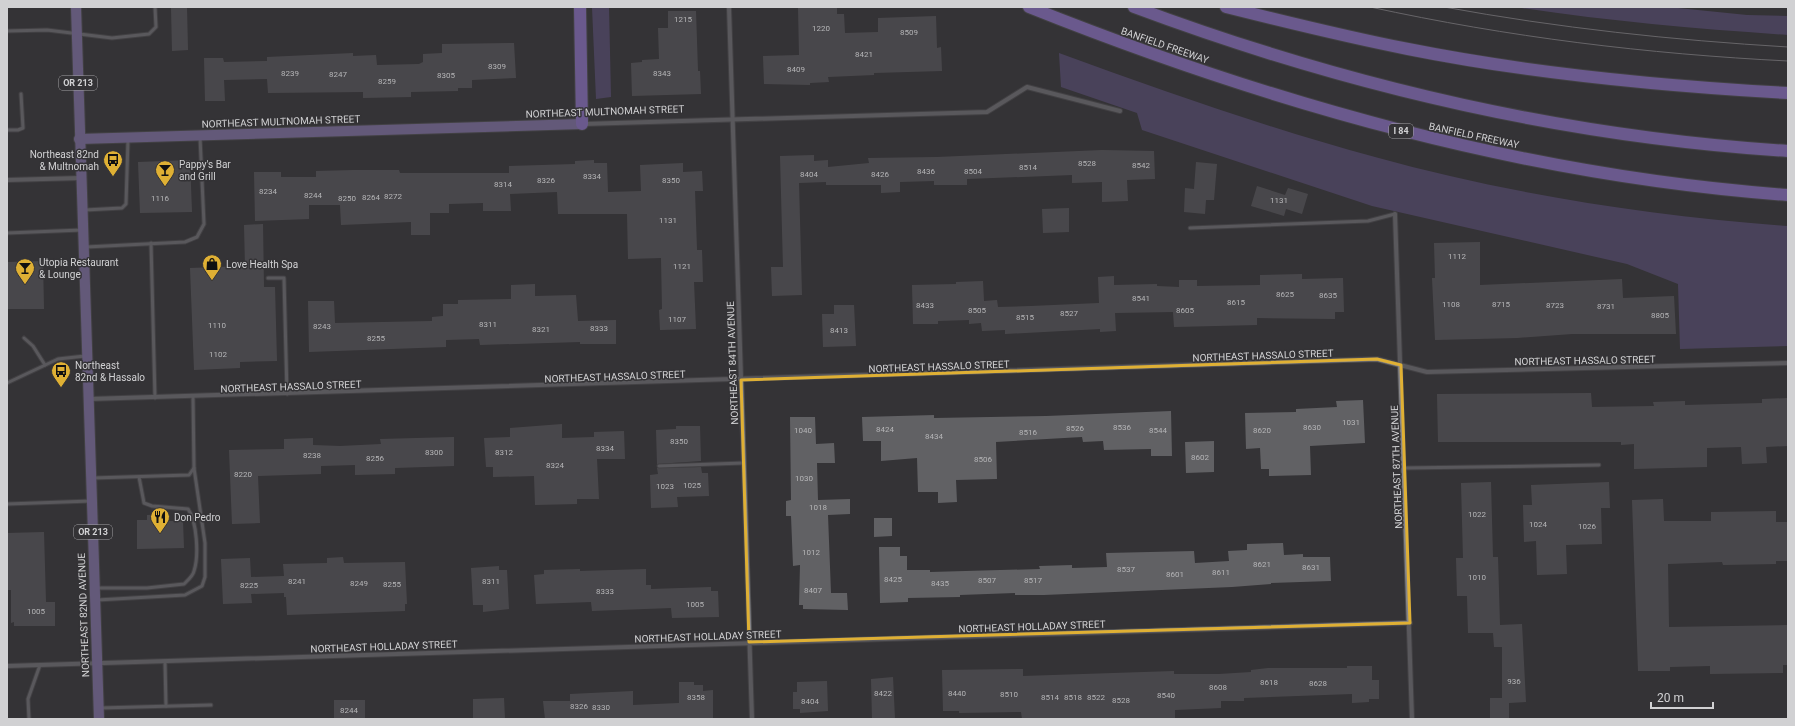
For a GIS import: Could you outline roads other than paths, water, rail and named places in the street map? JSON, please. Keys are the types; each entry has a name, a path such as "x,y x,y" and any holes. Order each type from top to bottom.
{"highway":[{"path":"580,7 582,124"},
{"name":"BANFIELD FREEWAY","path":"1029,7 1096,34 1234,82 1312,107 1384,127 1459,145 1604,172 1690,185 1788,195"},
{"path":"1134,7 1254,49 1325,70 1472,106 1620,133 1694,143 1788,151"},
{"path":"1226,7 1302,27 1480,62 1595,78 1695,88 1788,93"}],"main road":[{"name":"NORTHEAST 82ND AVENUE","path":"76,7 82,247 99,719"},
{"name":"NORTHEAST MULTNOMAH STREET","path":"79,140 582,124"}],"street":[{"name":"NORTHEAST 84TH AVENUE","path":"729,7 752,719"},
{"name":"NORTHEAST MULTNOMAH STREET","path":"582,124 987,112 1027,87 1120,111"},
{"path":"7,180 80,178"},
{"name":"NORTHEAST 87TH AVENUE","path":"1395,214 1410,623 1412,719"},
{"name":"NORTHEAST HASSALO STREET","path":"88,399 1377,360 1427,372 1788,363"},
{"name":"NORTHEAST HOLLADAY STREET","path":"7,666 749,642 1410,623"}],"lane":[{"path":"7,31 47,30 112,38 149,34 156,27 155,7"},
{"path":"7,130 18,130 23,128 21,94"},
{"path":"82,247 185,242 197,237 204,224 200,136"},
{"path":"81,211 122,208 126,204 128,138"},
{"path":"1190,228 1368,221 1395,214"},
{"path":"7,233 82,230"},
{"path":"150,243 155,398"},
{"path":"268,278 284,278 287,394"},
{"path":"24,338 33,346 45,365"},
{"path":"7,383 58,359 87,356"},
{"path":"95,600 185,595 202,586 205,577 205,543 194,468 193,397"},
{"path":"659,466 743,463"},
{"path":"1404,468 1599,465"},
{"path":"91,478 189,475 194,468"},
{"path":"94,588 147,588 184,584 194,572 196,540 192,515 188,509 152,506 144,503 139,477"},
{"path":"7,504 92,501"},
{"path":"165,662 166,706"},
{"path":"29,719 28,699 40,665"},
{"path":"98,708 211,705"}],"tram line":[{"path":"1370,7 1422,18 1578,43 1683,54 1788,61"},
{"path":"1444,7 1530,21 1615,32 1701,41 1788,47"}],"place":[{"name":"Northeast 82nd & Multnomah","path":"113,177"},
{"name":"Pappy's Bar and Grill","path":"165,187"},
{"name":"Love Health Spa","path":"212,281"},
{"name":"Utopia Restaurant & Lounge","path":"25,285"},
{"name":"Northeast 82nd & Hassalo","path":"61,388"},
{"name":"Don Pedro","path":"160,534"}]}
